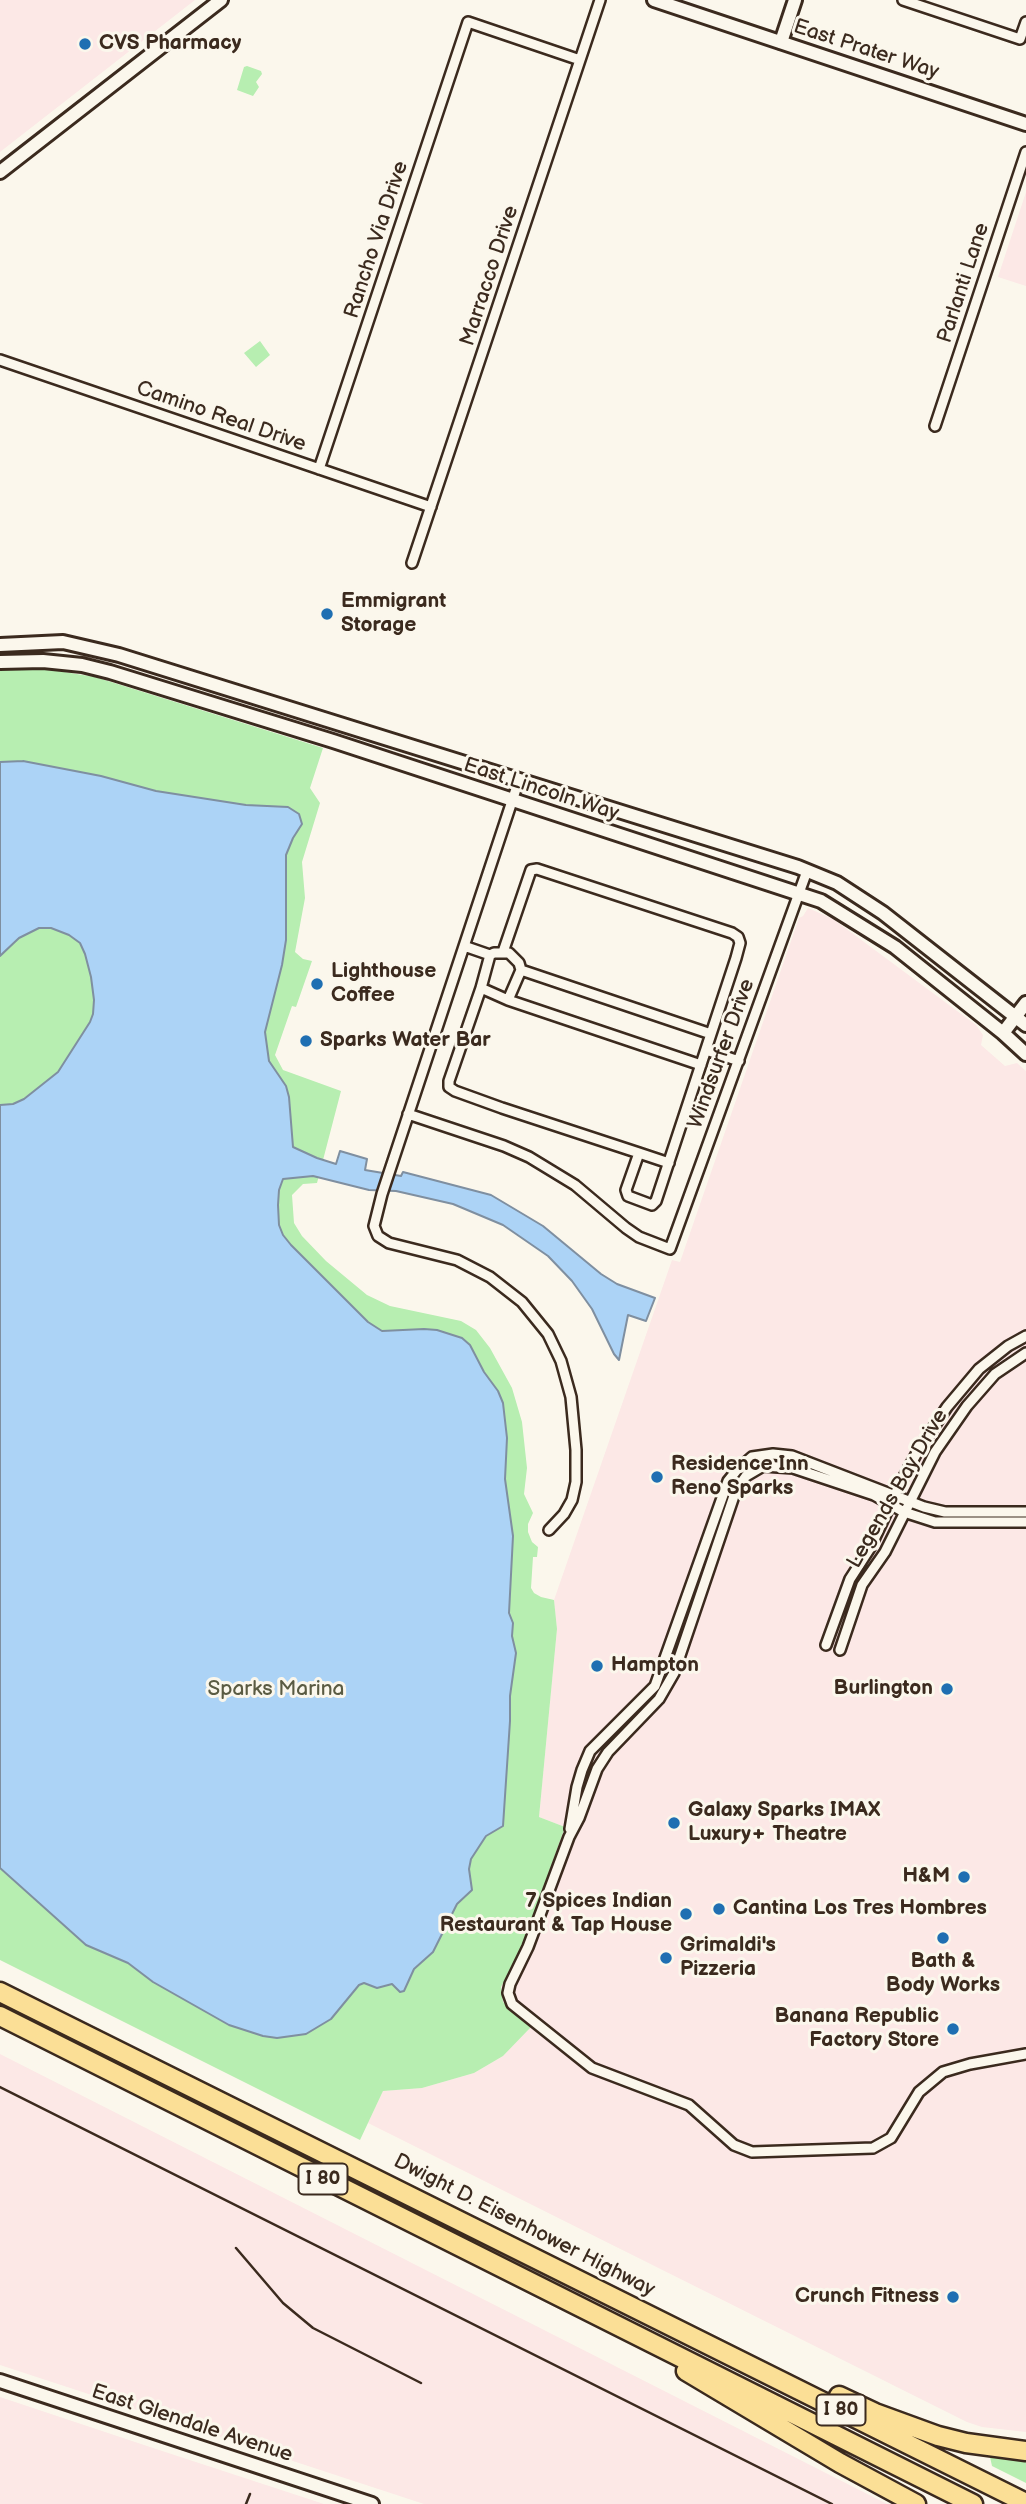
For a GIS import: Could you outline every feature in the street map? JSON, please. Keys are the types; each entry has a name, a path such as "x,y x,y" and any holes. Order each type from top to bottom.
{"highway":[{"name":"Dwight D. Eisenhower Highway","path":"0,1992 1026,2503"},
{"name":"I 80","path":"0,2016 973,2504"},
{"path":"655,2317 725,2340 832,2393 907,2426 966,2443 1026,2451"},
{"path":"648,2341 691,2375 839,2463 916,2504"}],"street":[{"path":"0,172 221,0"},
{"name":"Marracco Drive","path":"412,563 600,0"},
{"name":"East Prater Way","path":"654,0 1026,124"},
{"path":"781,42 795,0"},
{"path":"903,0 1020,39 1026,22"},
{"name":"Rancho Via Drive","path":"319,469 468,22 580,60"},
{"name":"Parlanti Lane","path":"935,426 1026,152"},
{"name":"Camino Real Drive","path":"0,360 431,507"},
{"name":"East Lincoln Way","path":"0,645 63,642 90,647 807,871 837,883 883,913 1023,1018"},
{"name":"East Lincoln Way","path":"0,662 53,662 110,672 333,741 800,893 835,908 887,942 1026,1054"},
{"path":"519,779 374,1221 378,1236 389,1243 444,1256 480,1271 522,1302 548,1335 561,1361 571,1397 576,1451 576,1482 572,1500 564,1514 549,1530"},
{"path":"503,952 531,870 537,869 738,937 740,943 706,1050 656,1201 652,1205 628,1196 626,1190 639,1153"},
{"name":"Windsurfer Drive","path":"408,1114 529,1157 575,1185 632,1233 670,1249 807,871"},
{"path":"464,946 490,955 503,952 514,957 521,971 711,1034"},
{"path":"490,955 449,1087 502,1108 669,1163"},
{"path":"508,1000 521,971"},
{"path":"481,988 508,1000 701,1065"},
{"path":"1003,1033 1023,1018 1026,1003"},
{"path":"706,1050 738,1061"},
{"name":"Legends Bay Drive","path":"826,1645 850,1579 870,1548 900,1484 947,1407 979,1369 1008,1346 1026,1336"},
{"name":"Legends Bay Drive","path":"840,1650 862,1586 885,1552 935,1452 967,1406 995,1374 1026,1353"},
{"path":"569,1837 582,1770 590,1752 655,1686 729,1481 737,1469 752,1457 773,1454 792,1456 890,1504 909,1502 945,1512 1026,1512"},
{"path":"1026,1522 935,1522 904,1512 874,1495 793,1468 770,1465 751,1471 736,1490 668,1684 659,1699 602,1760 569,1837 528,1947 508,1989 512,2004 592,2068 689,2105 740,2148 765,2152 873,2148 891,2137 919,2092 943,2072 1026,2054"},
{"path":"698,1599 696,1587 714,1537 711,1528"},
{"path":"668,1684 666,1676 690,1607 687,1595"},
{"name":"East Glendale Avenue","path":"0,2381 372,2504"}],"shaded area":[{"path":"0,0 195,0 0,152"},
{"path":"1026,192 1026,286 998,277"},
{"path":"808,908 833,919 976,1025 983,1035 981,1045 1005,1066 1017,1063 1026,1071 1026,2432 982,2427 967,2422 368,2123 383,2091 422,2088 474,2073 503,2056 531,2027 503,2002 501,1987 565,1827 539,1817 557,1629 554,1600 672,1260 680,1262 799,918"},
{"path":"0,2054 887,2504 424,2504 0,2365"},
{"path":"0,2397 150,2447 324,2504 0,2504"}],"green space":[{"path":"244,67 261,71 262,74 256,82 259,87 253,96 237,90"},
{"path":"260,341 270,355 256,367 244,353"},
{"name":"Sparks Marina","path":"46,669 95,677 323,748 310,788 320,803 302,862 305,898 295,952 303,959 312,961 296,1007 292,1006 275,1055 283,1070 341,1091 317,1183 303,1184 292,1195 294,1223 302,1236 326,1261 367,1295 390,1306 461,1321 476,1330 490,1348 512,1388 522,1422 527,1468 524,1494 533,1513 528,1532 532,1542 538,1547 537,1557 533,1557 531,1588 541,1597 554,1600 557,1629 539,1817 565,1827 523,1944 501,1987 503,2002 531,2027 503,2056 474,2073 422,2088 383,2091 360,2140 0,1960 0,670"},
{"path":"990,2457 1026,2461 1026,2483 992,2466"}],"water":[{"name":"Sparks Marina","path":"23,761 101,776 156,791 246,805 288,807 299,814 302,824 286,855 286,940 265,1032 269,1061 286,1086 289,1097 293,1147 336,1164 340,1151 367,1159 365,1170 401,1176 403,1172 491,1195 543,1226 601,1274 617,1284 655,1298 646,1321 628,1315 619,1360 592,1309 572,1281 548,1256 503,1225 453,1204 396,1191 369,1190 313,1176 283,1179 278,1205 279,1225 283,1235 368,1322 382,1331 437,1330 462,1338 470,1345 503,1403 507,1438 505,1479 513,1536 509,1613 513,1623 512,1636 516,1653 510,1696 503,1826 486,1836 471,1859 469,1869 472,1890 457,1904 433,1952 414,1969 404,1991 400,1992 392,1984 377,1988 364,1983 359,1985 331,2019 306,2034 277,2038 229,2025 153,1982 128,1963 86,1945 0,1868 0,1105 13,1104 24,1099 58,1072 90,1022 94,1000 85,954 80,943 69,935 51,928 39,928 19,938 0,956 0,762"}],"railway":[{"path":"0,2087 832,2504"},
{"path":"236,2248 283,2303 313,2328 421,2383"},
{"path":"246,2504 250,2494"}],"place":[{"name":"CVS Pharmacy","path":"85,44"},
{"name":"Emmigrant Storage","path":"327,614"},
{"name":"Lighthouse Coffee","path":"317,984"},
{"name":"Sparks Water Bar","path":"306,1041"},
{"name":"Residence Inn Reno Sparks","path":"657,1477"},
{"name":"Hampton","path":"597,1666"},
{"name":"Burlington","path":"947,1689"},
{"name":"Galaxy Sparks IMAX Luxury+ Theatre","path":"674,1823"},
{"name":"H&M","path":"964,1877"},
{"name":"Cantina Los Tres Hombres","path":"719,1909"},
{"name":"7 Spices Indian Restaurant & Tap House","path":"686,1914"},
{"name":"Bath & Body Works","path":"943,1938"},
{"name":"Grimaldi's Pizzeria","path":"666,1958"},
{"name":"Banana Republic Factory Store","path":"953,2029"},
{"name":"Crunch Fitness","path":"953,2297"}]}
